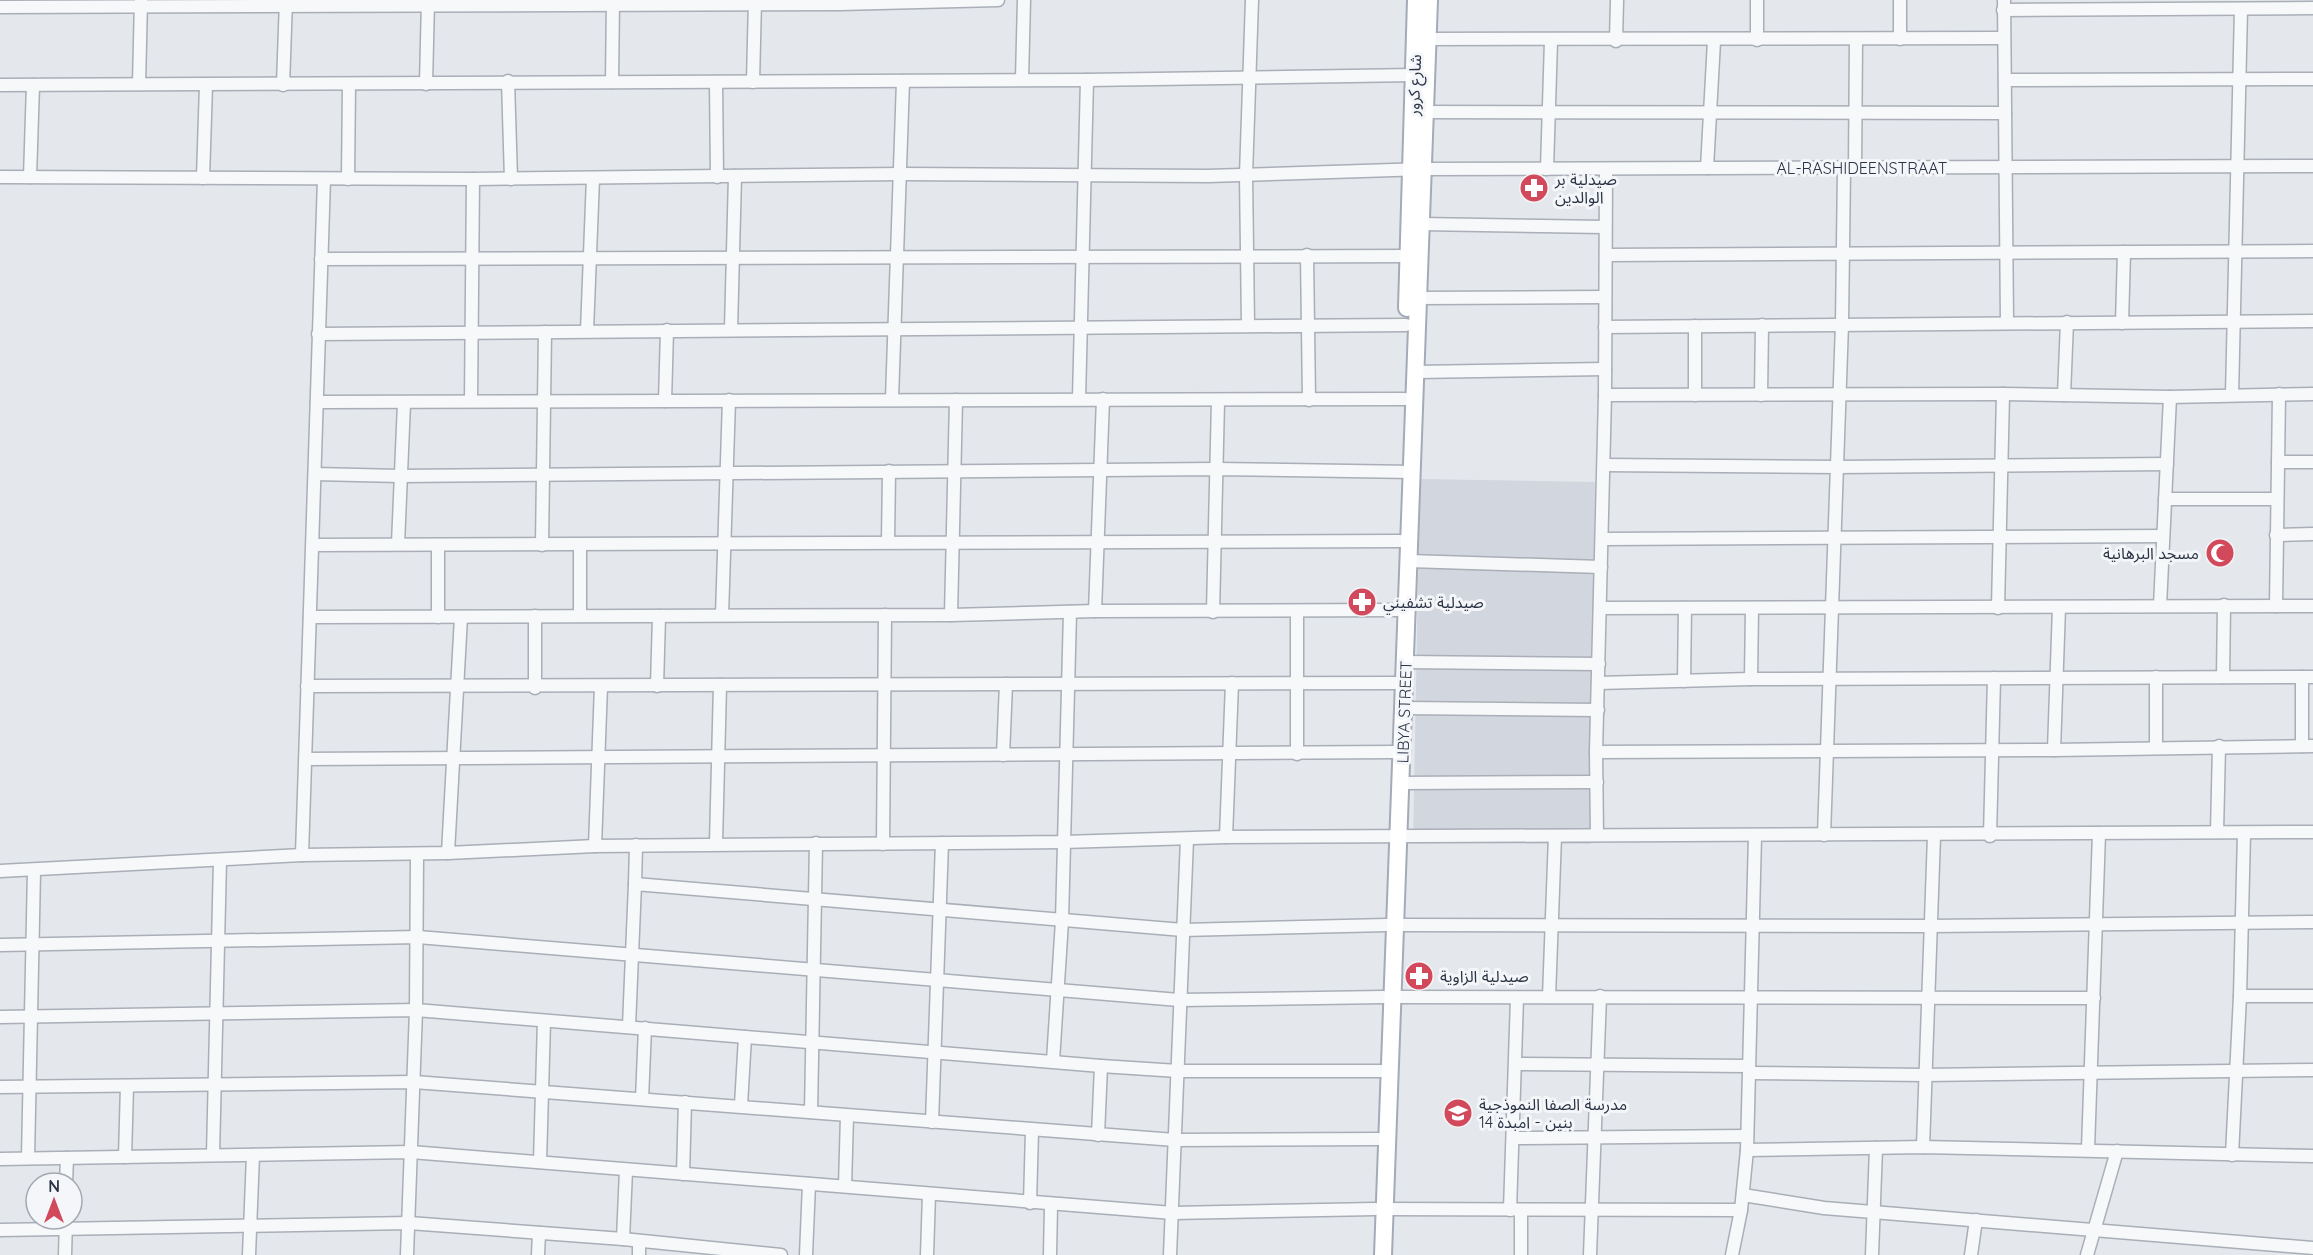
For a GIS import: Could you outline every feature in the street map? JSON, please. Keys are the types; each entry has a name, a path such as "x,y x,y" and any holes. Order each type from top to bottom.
{"main road":[{"name":"شارع كرور","path":"1416,0 1414,75 1419,112"},
{"name":"شارع كرور","path":"1418,169 1419,112 1427,39 1428,0"},
{"name":"LIBYA STREET","path":"1394,837 1402,783 1409,561 1407,472 1409,421 1416,372 1421,224 1418,169"},
{"name":"LIBYA STREET","path":"1409,421 1405,399 1408,256 1418,169"},
{"name":"LIBYA STREET","path":"1383,1255 1380,1209 1392,925 1395,683 1400,541 1407,472"},
{"name":"LIBYA STREET","path":"1382,1131 1381,1071 1389,997"},
{"name":"LIBYA STREET","path":"1373,1255 1380,1209"}],"street":[{"path":"0,7 59,3 998,0"},
{"path":"1022,79 1024,0"},
{"path":"1248,325 1246,175 1252,0"},
{"path":"1616,41 1617,0"},
{"path":"1757,0 1757,40"},
{"path":"1900,0 1900,39"},
{"path":"426,84 428,2"},
{"path":"612,82 613,2"},
{"path":"753,82 755,2"},
{"path":"139,84 141,3"},
{"path":"283,85 286,4"},
{"path":"2007,322 2008,167 2003,5 2176,4 2241,9 2313,8"},
{"path":"2232,395 2241,9"},
{"path":"1427,39 1714,41 2003,38"},
{"path":"1824,836 1843,254 1856,111 1856,39"},
{"path":"1546,169 1551,41"},
{"path":"1707,168 1714,41"},
{"path":"0,85 1087,80 1414,75"},
{"path":"2005,80 2313,79"},
{"path":"1079,399 1087,80"},
{"path":"508,81 511,179"},
{"path":"892,399 903,81"},
{"path":"716,82 717,177"},
{"path":"30,177 33,85"},
{"path":"203,178 206,85"},
{"path":"348,179 349,85"},
{"path":"1419,112 2005,113"},
{"name":"AL-RASHIDEENSTRAAT","path":"0,177 511,179 901,174 1246,175 1418,169 2313,166"},
{"path":"1597,835 1596,752 1602,608 1606,169"},
{"path":"731,329 735,176"},
{"path":"587,331 593,178"},
{"path":"302,855 324,179"},
{"path":"471,402 473,179"},
{"path":"1421,224 1605,227"},
{"path":"1606,255 2313,251"},
{"path":"2122,323 2124,252"},
{"path":"1308,255 1309,400"},
{"path":"321,259 1408,256"},
{"path":"1418,298 1604,297"},
{"path":"1605,327 2313,321"},
{"path":"2064,395 2067,322"},
{"path":"318,334 1406,325"},
{"path":"1761,395 1762,325"},
{"path":"1695,326 1695,395"},
{"path":"665,401 667,330"},
{"path":"542,545 545,333"},
{"path":"1416,372 1605,369"},
{"path":"1998,608 2003,394"},
{"path":"1605,395 2003,394 2170,397 2313,394"},
{"path":"2276,606 2279,394"},
{"path":"2160,606 2170,397"},
{"path":"317,402 892,399 1103,399 1218,402 1405,399"},
{"path":"1095,611 1103,399"},
{"path":"722,615 729,400"},
{"path":"951,615 956,400"},
{"path":"1213,612 1218,402"},
{"path":"398,544 404,403"},
{"path":"2278,462 2313,462"},
{"path":"1604,465 1837,467 2167,464"},
{"path":"315,474 400,476 1101,469 1407,472"},
{"path":"888,542 889,471"},
{"path":"2165,499 2277,499"},
{"path":"2276,535 2313,534"},
{"path":"1603,540 2163,536"},
{"path":"313,545 1400,541"},
{"path":"580,545 580,615"},
{"path":"438,546 438,617"},
{"path":"1409,561 1602,567"},
{"path":"2223,677 2224,606"},
{"path":"1602,608 2313,606"},
{"path":"2054,750 2059,607"},
{"path":"1684,608 1684,681"},
{"path":"1751,679 1752,608"},
{"path":"310,617 951,615 1095,611 1398,610"},
{"path":"1053,1062 1062,921 1070,612"},
{"path":"1296,754 1297,612"},
{"path":"884,844 885,615"},
{"path":"535,616 535,688"},
{"path":"657,686 659,616"},
{"path":"448,853 461,617"},
{"path":"1406,662 1599,664"},
{"path":"2156,677 2156,747"},
{"path":"1596,752 1827,749 2054,750 2307,746 2307,677 1751,679 1598,683"},
{"path":"1990,836 1994,678"},
{"path":"1226,837 1232,683"},
{"path":"307,686 535,688 885,684 1395,683"},
{"path":"1003,755 1006,684"},
{"path":"716,843 720,685"},
{"path":"595,846 601,686"},
{"path":"1403,708 1598,710"},
{"path":"2217,832 2219,746"},
{"path":"306,759 1393,752"},
{"path":"1402,783 1597,782"},
{"path":"0,871 302,855 417,854 716,843 1063,842 1226,837 1990,836 2313,832"},
{"path":"2088,1149 2099,833"},
{"path":"2232,1155 2243,924 2244,833"},
{"path":"1549,997 1555,836"},
{"path":"1732,1255 1741,1210 1747,1150 1755,836"},
{"path":"1923,1147 1929,926 1934,836"},
{"path":"1170,1255 1187,839"},
{"path":"811,1112 817,898 816,843"},
{"path":"932,1122 939,980 942,843"},
{"path":"629,1026 636,845"},
{"path":"407,1255 417,1010 417,854"},
{"path":"213,1155 214,1014 220,860"},
{"path":"28,1158 34,871"},
{"path":"635,884 1183,930 1392,925 1929,926 2313,922"},
{"path":"0,945 217,943 418,937 1179,1000 1600,996 1927,1000 2094,999"},
{"path":"1590,1255 1600,996"},
{"path":"2240,996 2313,996"},
{"path":"1517,998 1513,1138 1515,1210 1521,1255"},
{"path":"0,1017 417,1010 1178,1071 1381,1071"},
{"path":"540,1162 544,1021"},
{"path":"642,1099 645,1028"},
{"path":"741,1105 745,1037"},
{"path":"1516,1064 1924,1075 2313,1070"},
{"path":"1098,1135 1101,1066"},
{"path":"0,1087 414,1082 741,1105 1032,1131 1175,1140 1382,1131"},
{"path":"125,1157 127,1086"},
{"path":"683,1174 685,1102"},
{"path":"845,1186 847,1116"},
{"path":"1030,1203 1032,1131"},
{"path":"1513,1138 1747,1136"},
{"path":"1747,1150 1923,1147 2088,1149 2313,1156"},
{"path":"1872,1255 1876,1148"},
{"path":"2087,1255 2117,1151"},
{"path":"0,1159 411,1152 1173,1213 1380,1209 1741,1210"},
{"path":"249,1255 254,1155"},
{"path":"66,1171 67,1158"},
{"path":"623,1239 626,1170"},
{"path":"806,1255 809,1184"},
{"path":"927,1255 929,1194"},
{"path":"1743,1195 1824,1208 2093,1230 2279,1250 2313,1248"},
{"path":"1050,1255 1051,1205"},
{"path":"1971,1255 1976,1220"},
{"path":"84,1224 250,1226 409,1223 623,1239 742,1254 781,1255"},
{"path":"0,1230 24,1228"},
{"path":"65,1231 65,1255"},
{"path":"538,1255 539,1233"},
{"path":"639,1241 639,1255"}],"shaded area":[{"path":"1420,479 1595,482 1591,844 1413,843"}],"place":[{"name":"صيدلية بر الوالدين","path":"1534,188"},
{"name":"مسجد البرهانية","path":"2220,553"},
{"name":"صيدلية تشفيني","path":"1362,602"},
{"name":"صيدلية الزاوية","path":"1419,976"},
{"name":"مدرسة الصفا النموذجية بنين - امبدة 14","path":"1458,1113"}]}
